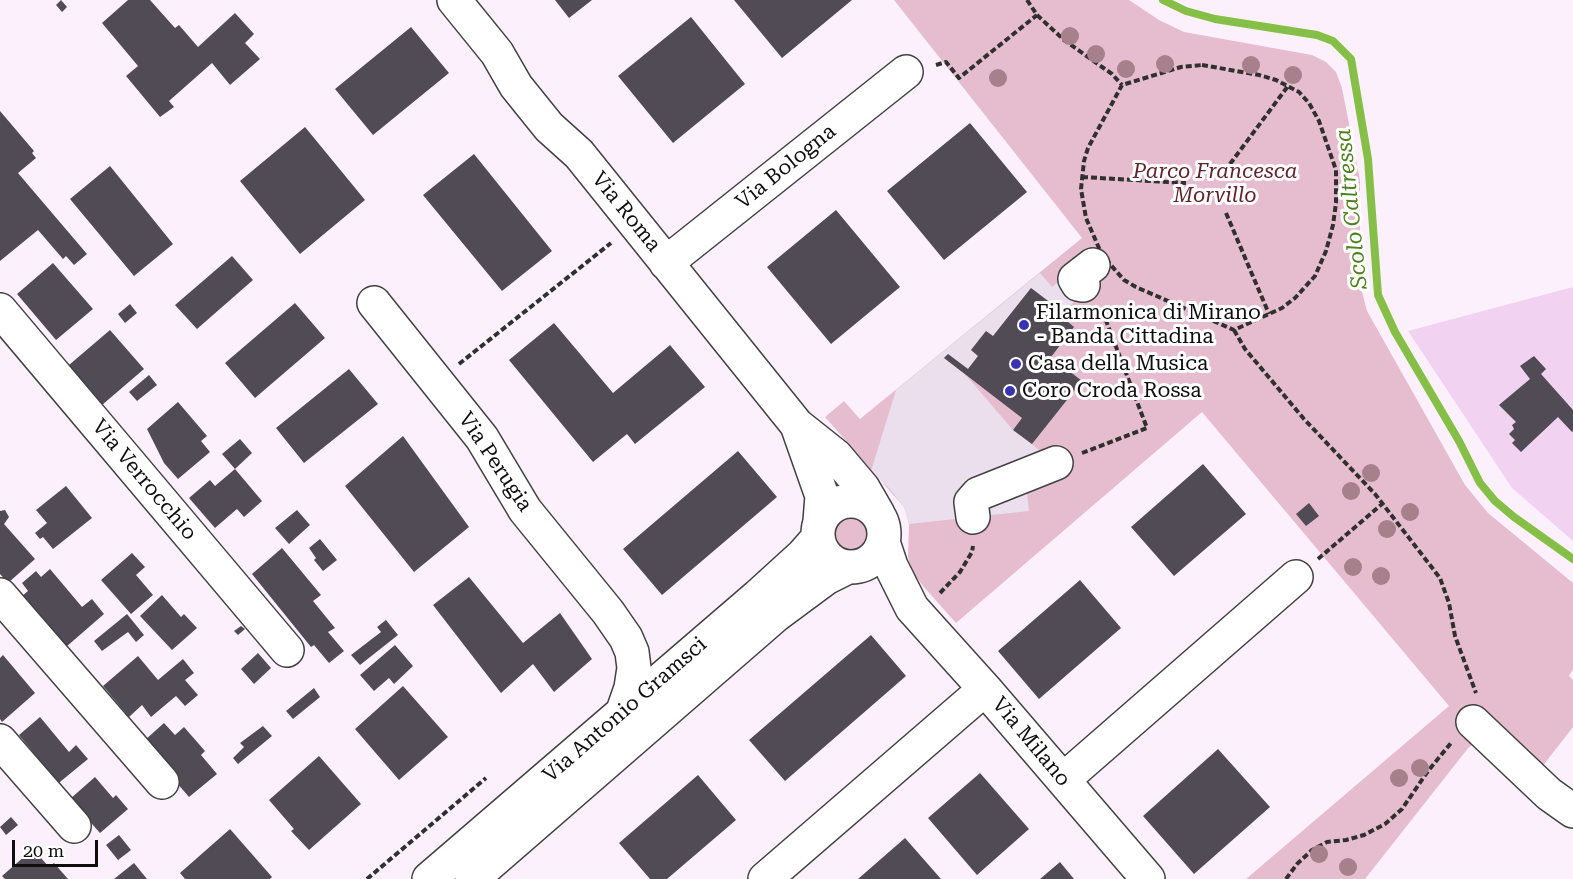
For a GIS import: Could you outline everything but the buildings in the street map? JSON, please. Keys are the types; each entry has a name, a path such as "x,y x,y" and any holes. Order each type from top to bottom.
{"street":[{"name":"Via Roma","path":"454,0 497,53 516,86 549,127 579,154 797,425 836,456 863,488 880,528"},
{"name":"Via Bologna","path":"666,263 906,72"},
{"name":"Via Perugia","path":"374,303 482,438 525,510 616,622 626,638 632,652 634,668 632,688 623,711"},
{"name":"Via Verrocchio","path":"0,310 287,650"},
{"name":"Via Roma","path":"797,425 822,496 819,529"},
{"path":"972,517 971,502 978,494 1056,463"},
{"path":"852,501 862,502 871,507 880,528 873,559 860,566 849,568 826,556 819,529 832,506 852,501"},
{"name":"Via Milano","path":"880,528 891,566 924,602 985,689 1148,879"},
{"name":"Via Antonio Gramsci","path":"429,879 758,596 803,555 819,529"},
{"name":"Via Milano","path":"849,568 924,602"},
{"name":"Via Antonio Gramsci","path":"472,879 776,615 826,578 849,568"},
{"path":"1063,780 1296,577"},
{"path":"0,596 162,782"},
{"name":"Via Perugia","path":"616,622 629,634 658,650 672,652 694,649"},
{"path":"765,879 985,689"},
{"path":"1473,722 1534,781 1573,811"},
{"path":"0,741 74,826"}],"path":[{"path":"1027,0 1037,15 1064,40 1112,74 1122,85"},
{"path":"906,72 946,62 959,78 1037,15"},
{"path":"1234,330 1282,308 1295,298 1315,276 1328,246 1336,203 1336,170 1319,121 1309,103 1299,92 1259,75 1202,65 1181,67 1122,85 1088,148 1082,177 1081,189 1086,218 1102,255 1119,275 1136,287 1234,330 1245,349 1304,419 1382,504 1440,578 1449,603 1455,636 1476,693 1477,716 1428,771 1402,809 1385,824 1364,835 1327,842 1312,850 1296,864 1287,879"},
{"path":"1230,164 1288,86"},
{"path":"1082,177 1186,183"},
{"path":"1226,213 1269,314"},
{"path":"437,381 636,223"},
{"path":"1056,463 1147,428 1088,275"},
{"path":"1296,577 1382,504"},
{"path":"924,602 960,572 972,552 974,535 972,517"},
{"path":"367,879 486,778"}],"shaded area":[{"path":"1087,259 1084,290 1064,313 1031,288 993,336 986,331 971,350 978,356 968,369 948,354 944,358 965,374 1013,430 1056,463 1026,484 1029,511 909,524 904,507 890,489 871,471 896,390 1040,273 1052,287"},
{"path":"1573,287 1573,541 1512,488 1408,331"}],"green space":[{"name":"Parco Francesca Morvillo","path":"894,0 1129,0 1159,20 1184,32 1312,55 1326,62 1336,72 1342,88 1360,180 1360,284 1367,311 1465,485 1488,513 1573,583 1573,669 1569,676 1573,680 1573,727 1528,785 1480,741 1469,747 1365,879 1246,879 1449,706 1202,412 956,623 923,586 912,571 908,557 909,524 904,507 825,417 844,401 860,419 1082,238"},
{"path":"851,518 863,522 867,534 863,546 851,550 839,546 835,534 839,522"}],"waterway":[{"name":"Scolo Caltressa","path":"1163,0 1186,11 1215,19 1317,35 1333,41 1351,59 1368,159 1378,295 1395,332 1459,441 1480,483 1495,501 1514,517 1573,559"}],"place":[{"name":"Filarmonica di Mirano - Banda Cittadina","path":"1024,325"},
{"name":"Casa della Musica","path":"1016,364"},
{"name":"Coro Croda Rossa","path":"1010,391"}]}
